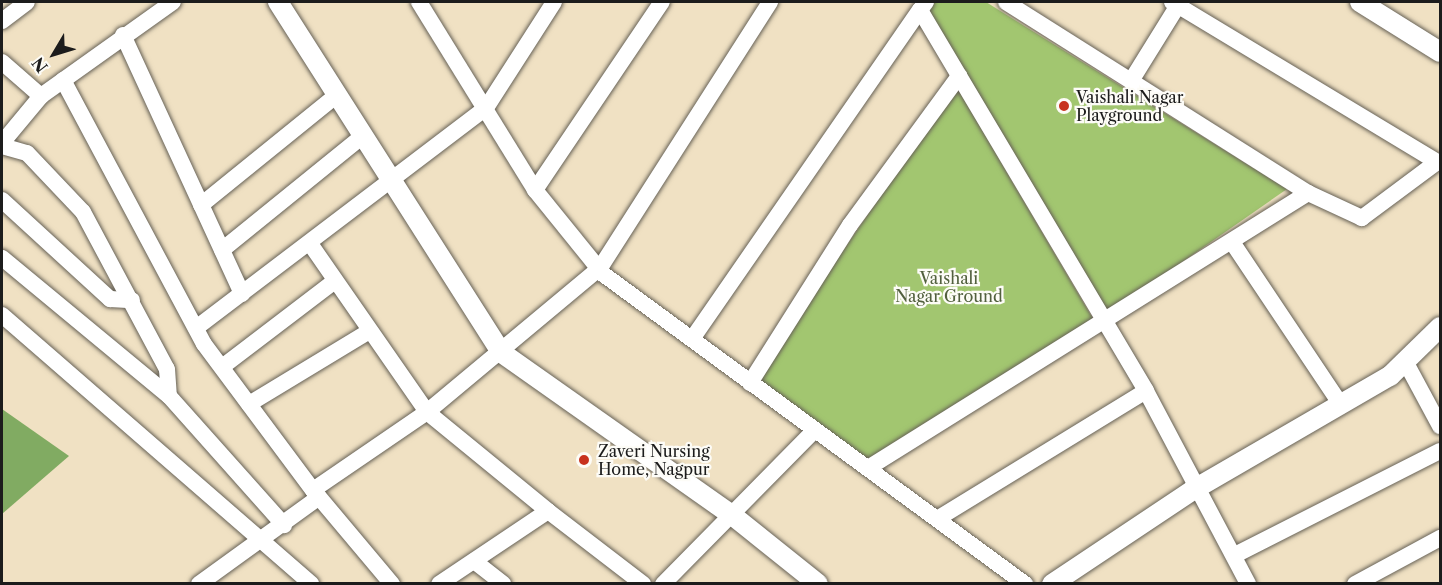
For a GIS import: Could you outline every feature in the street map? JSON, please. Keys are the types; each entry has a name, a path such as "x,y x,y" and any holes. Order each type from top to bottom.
{"street":[{"path":"2,21 25,2"},
{"path":"170,396 167,369 83,212 27,153 2,144 41,96 123,35 173,2"},
{"path":"278,2 502,352 732,515 818,584"},
{"path":"419,2 535,190 600,268 750,383 1024,584"},
{"path":"196,328 311,245 486,108 554,2"},
{"path":"535,190 662,2"},
{"path":"199,584 284,525 316,494 427,412 502,352 600,268 770,2"},
{"path":"1006,2 1308,193 1362,218 1439,163 1176,3 1131,81"},
{"path":"1360,2 1440,52"},
{"path":"692,339 923,6 959,76 1146,392 1195,490 1235,555 1248,584"},
{"path":"123,35 242,294"},
{"path":"2,62 41,96"},
{"path":"750,383 850,225 959,76"},
{"path":"63,80 196,328 222,368 316,494 392,584"},
{"path":"201,205 338,94"},
{"path":"222,250 364,135"},
{"path":"868,468 1106,323 1308,193"},
{"path":"2,200 110,299 132,300"},
{"path":"1232,242 1341,405"},
{"path":"311,245 368,332 427,412 548,511 644,584"},
{"path":"2,258 170,396 284,525"},
{"path":"222,368 335,281"},
{"path":"2,315 263,539 311,584"},
{"path":"1052,584 1195,490 1341,405 1405,361 1440,327"},
{"path":"249,404 368,332"},
{"path":"1405,361 1440,426"},
{"path":"937,519 1146,392"},
{"path":"663,584 815,430"},
{"path":"1235,555 1440,452"},
{"path":"439,584 548,511"},
{"path":"1354,584 1440,538"},
{"path":"474,561 503,584"}],"green space":[{"name":"Vaishali Nagar Playground","path":"930,2 986,2 1287,189 1109,313 919,23"},
{"name":"Vaishali Nagar Ground","path":"956,86 1096,324 868,466 753,382"},
{"path":"2,409 69,456 2,514"}],"place":[{"name":"Vaishali Nagar Playground","path":"1064,106"},
{"name":"Zaveri Nursing Home, Nagpur","path":"584,460"}]}
